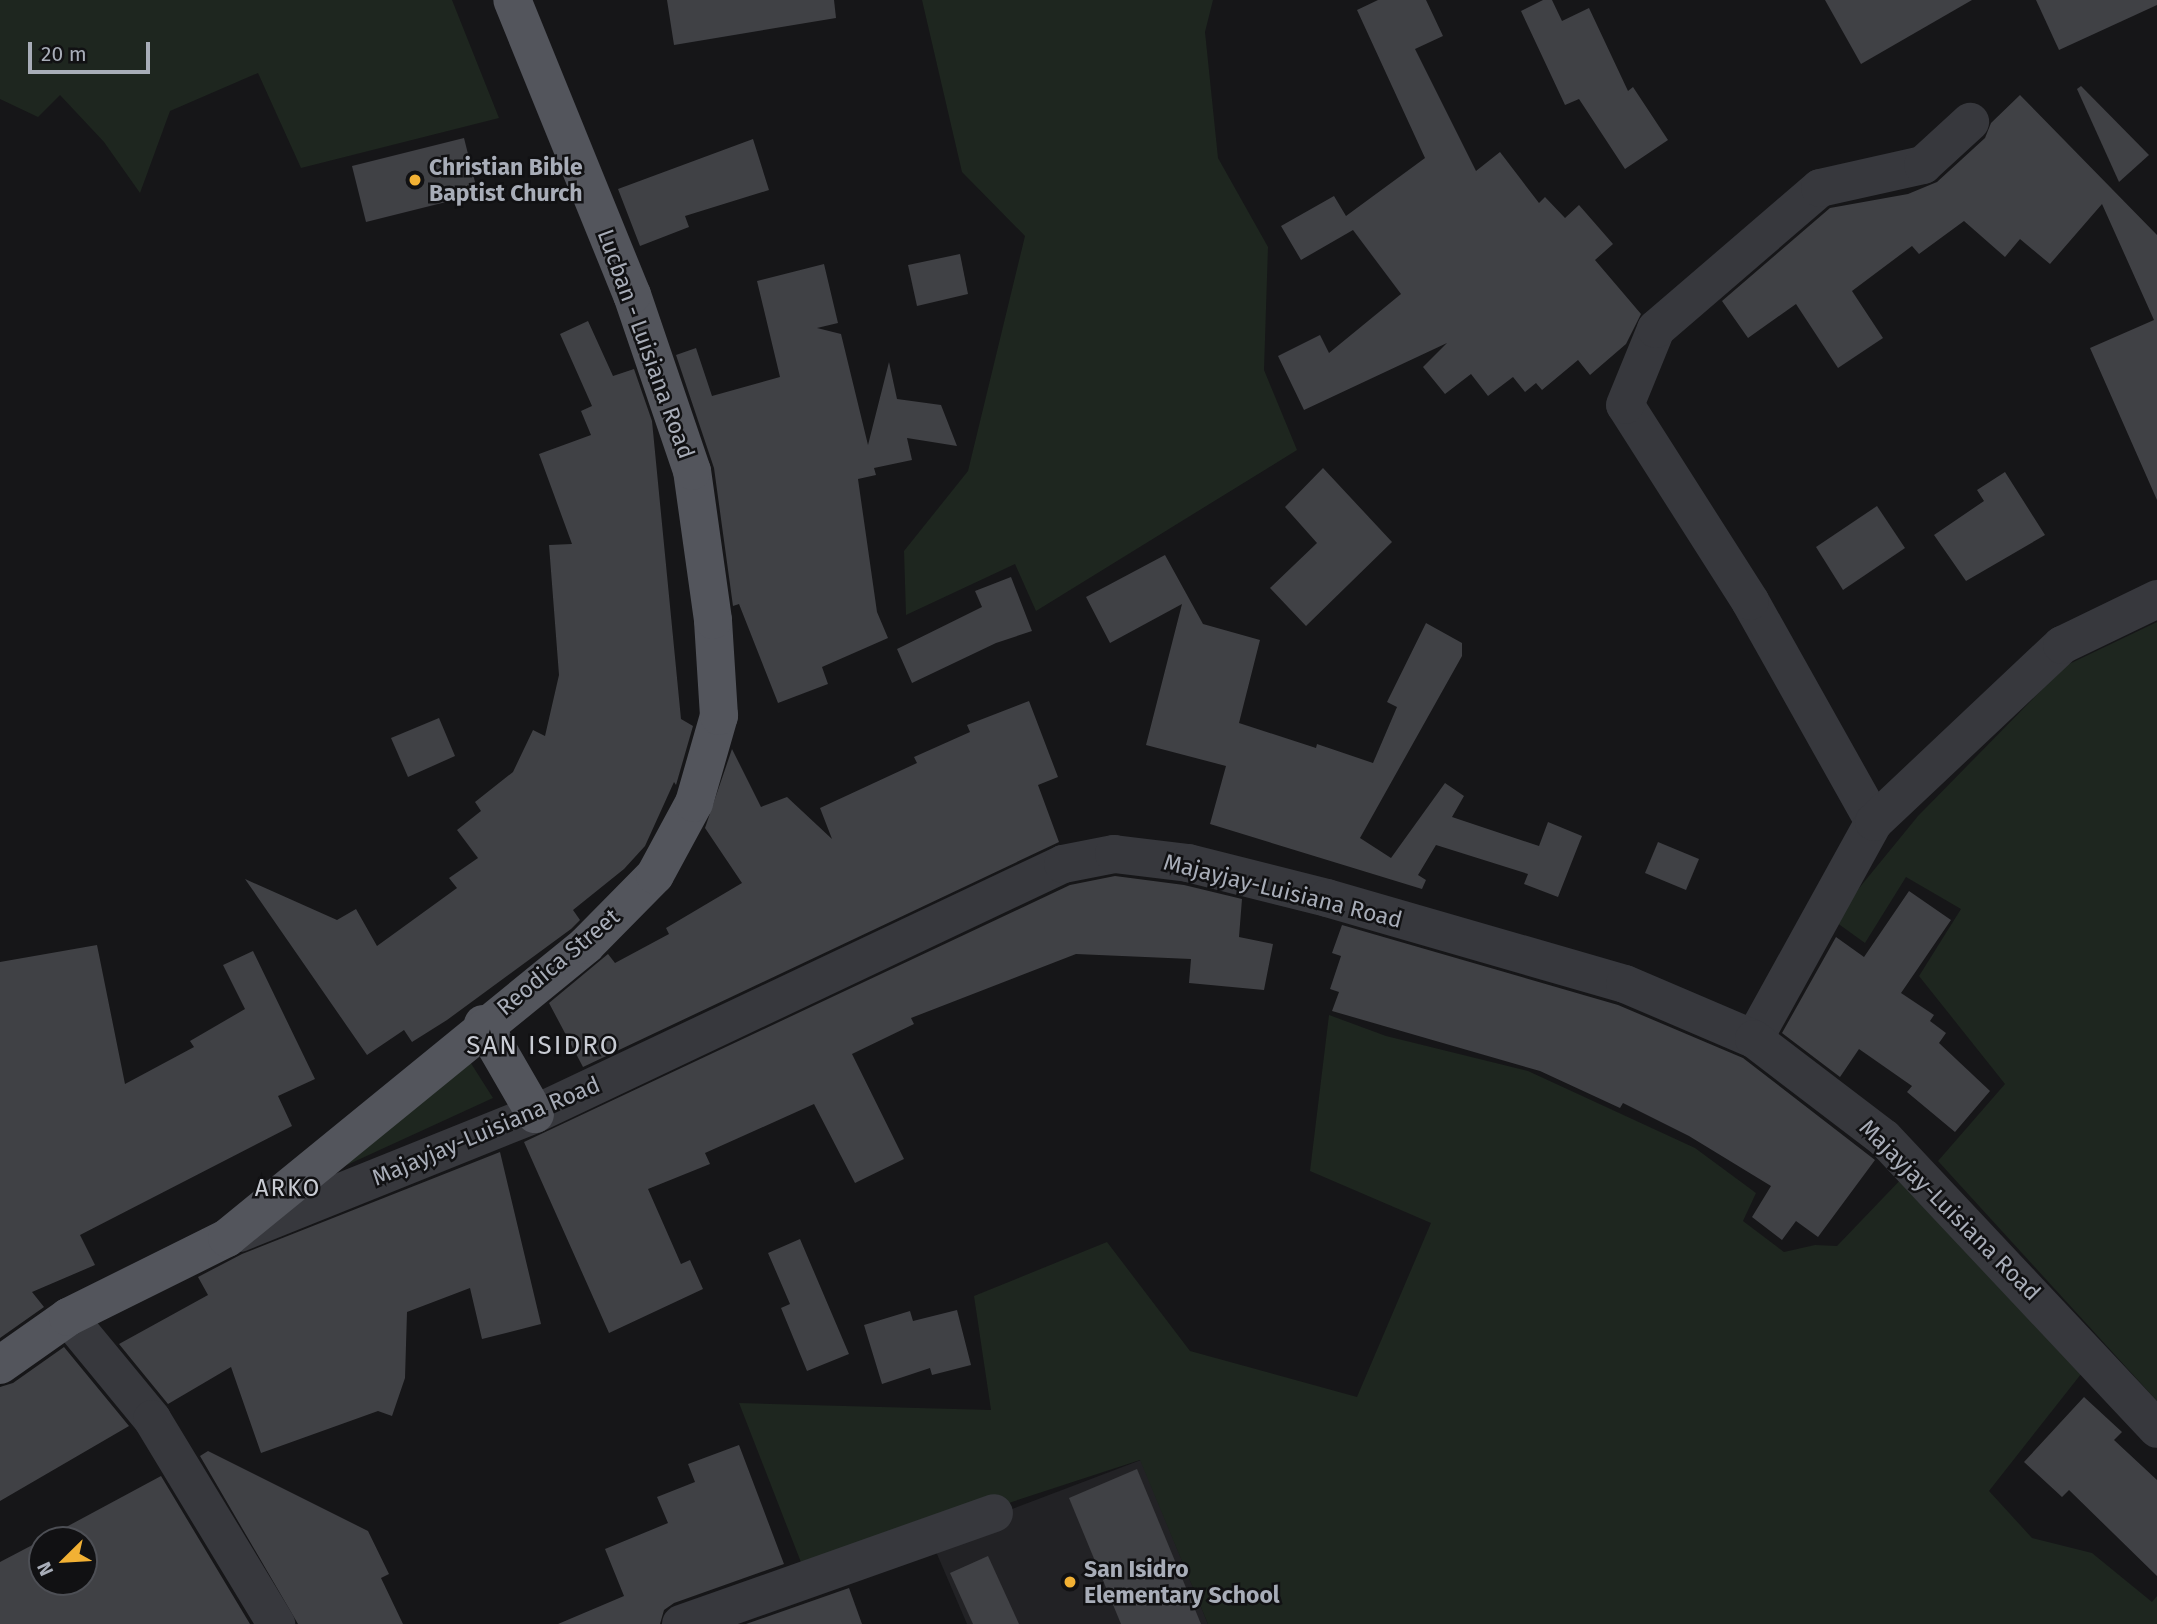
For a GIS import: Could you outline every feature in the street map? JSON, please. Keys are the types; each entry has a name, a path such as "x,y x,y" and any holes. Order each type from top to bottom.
{"main road":[{"name":"Lucban - Luisiana Road","path":"512,0 632,295 692,471 713,620"},
{"name":"Reodica Street","path":"0,1365 68,1317 227,1238 483,1024 586,944 655,875 694,803 719,716 713,620"},
{"path":"483,1024 535,1114"}],"street":[{"path":"1874,822 1750,601 1625,405 1656,329 1820,188 1923,164 1970,122"},
{"path":"1754,1039 1874,822 2063,645 2157,598"},
{"name":"Majayjay-Luisiana Road","path":"227,1238 535,1114 1063,864 1114,854 1188,863 1327,898 1625,984 1754,1039 1884,1138 2157,1429"},
{"path":"68,1317 152,1419 276,1624"},
{"path":"681,1624 993,1513"}],"shaded area":[{"path":"0,0 452,0 499,118 301,168 258,73 170,111 140,193 104,142 60,95 38,117 0,99"},
{"path":"922,0 1213,0 1205,32 1218,158 1268,247 1264,370 1297,450 1036,611 1015,564 906,615 904,551 968,471 1025,236 962,172"},
{"path":"2157,622 2157,1401 1938,1161 2005,1084 1919,976 1961,909 1906,877 1865,943 1833,920 1918,816 2065,666"},
{"path":"1329,1015 1386,1036 1528,1071 1695,1148 1756,1193 1743,1221 1784,1252 1815,1245 1837,1246 1906,1174 2085,1369 1989,1491 2032,1538 2092,1553 2152,1602 2157,1596 2157,1624 1208,1624 1140,1460 804,1570 739,1403 991,1410 974,1296 1107,1242 1190,1351 1357,1397 1431,1223 1310,1171"},
{"path":"467,1057 493,1098 312,1181"},
{"name":"San Isidro Elementary School","path":"1141,1460 1208,1624 967,1624 931,1540"}],"building":[{"path":"667,0 834,0 836,18 674,45"},
{"path":"1378,0 1426,0 1443,36 1415,49 1476,171 1500,152 1539,203 1545,197 1565,218 1579,205 1613,244 1595,260 1641,314 1626,344 1590,375 1578,360 1542,390 1536,383 1525,392 1513,377 1488,396 1471,374 1445,394 1423,367 1447,343 1304,410 1278,356 1320,335 1329,353 1401,294 1353,230 1301,260 1281,226 1334,196 1346,216 1425,158 1357,10"},
{"path":"1543,0 1552,0 1562,21 1589,8 1628,91 1633,87 1668,140 1625,169 1579,99 1565,105 1521,11"},
{"path":"1825,0 1972,0 1861,64"},
{"path":"2036,0 2157,0 2157,5 2059,50"},
{"path":"2081,86 2149,155 2119,182 2077,89"},
{"path":"2020,95 2157,235 2157,500 2090,348 2154,320 2102,204 2050,264 2020,239 2005,257 1964,221 1919,254 1912,246 1852,291 1883,338 1838,368 1796,304 1748,338 1722,301 1830,208 1908,194 1937,182 1985,138 1991,123"},
{"name":"Christian Bible Baptist Church","path":"464,138 478,194 366,222 352,166"},
{"path":"753,139 769,190 685,216 689,227 640,246 618,189"},
{"path":"960,254 968,294 917,306 908,265"},
{"path":"824,264 838,323 817,328 841,334 868,445 889,362 897,399 941,405 957,446 907,438 912,460 874,468 876,475 858,479 877,612 888,638 822,667 828,684 778,703 739,604 733,606 714,468 676,355 696,348 712,396 780,377 757,281"},
{"path":"588,321 613,376 634,369 652,421 681,719 693,726 676,785 674,782 645,846 624,869 573,910 580,920 571,929 447,1020 412,1042 404,1030 367,1055 245,879 337,920 356,909 377,946 457,888 449,878 478,858 457,830 481,811 475,802 513,772 533,730 545,736 559,675 549,545 572,544 539,454 591,435 581,411 592,406 560,334"},
{"path":"1323,468 1392,542 1306,626 1270,588 1317,543 1285,507"},
{"path":"2005,472 2045,535 1966,581 1934,535 1984,501 1977,490"},
{"path":"1877,506 1905,548 1843,590 1816,547"},
{"path":"1165,555 1203,624 1260,640 1239,723 1316,748 1317,744 1373,763 1397,707 1387,702 1426,623 1462,643 1462,656 1360,838 1391,858 1445,783 1464,796 1452,817 1539,846 1548,822 1582,836 1558,897 1524,884 1528,874 1436,845 1418,875 1426,880 1422,889 1210,824 1226,766 1146,745 1182,604 1110,643 1086,597"},
{"path":"1011,577 1032,631 996,643 912,683 897,649 982,607 975,591"},
{"path":"1029,701 1058,777 1038,785 1059,842 583,1067 549,1003 608,954 615,963 669,934 666,928 742,883 705,828 732,749 761,807 787,797 832,839 820,808 917,763 914,757 970,732 967,725"},
{"path":"439,718 455,756 408,777 391,738"},
{"path":"1658,842 1699,859 1686,890 1645,873"},
{"path":"1115,876 1184,885 1242,899 1239,937 1273,944 1264,990 1189,983 1191,959 1076,954 911,1018 914,1024 852,1054 904,1159 855,1183 814,1104 705,1153 710,1164 648,1189 681,1264 690,1260 703,1289 609,1333 524,1142 1070,885"},
{"path":"1909,891 1951,920 1901,993 1934,1015 1930,1021 1946,1033 1939,1043 1990,1091 1955,1132 1907,1092 1912,1086 1859,1049 1840,1077 1782,1033 1836,937 1864,957"},
{"path":"1342,925 1618,1005 1743,1058 1875,1160 1818,1237 1796,1221 1782,1240 1752,1217 1771,1186 1689,1136 1623,1103 1620,1108 1540,1071 1332,1011 1339,992 1330,989 1341,956 1332,953"},
{"path":"97,945 125,1084 194,1047 190,1041 245,1009 223,965 253,951 315,1079 278,1096 292,1126 80,1235 95,1265 32,1292 44,1307 0,1338 0,962"},
{"path":"500,1152 541,1324 482,1339 470,1288 407,1312 405,1378 392,1416 378,1411 261,1453 231,1367 168,1404 119,1344 208,1295 198,1277 242,1254"},
{"path":"800,1239 849,1354 807,1371 781,1308 790,1304 768,1253"},
{"path":"957,1310 971,1365 932,1375 930,1368 882,1384 864,1325 910,1311 913,1321"},
{"path":"64,1347 129,1426 0,1501 0,1387 13,1383"},
{"path":"2084,1397 2122,1432 2114,1440 2157,1480 2157,1576 2069,1490 2062,1497 2024,1462"},
{"path":"739,1445 784,1564 674,1603 664,1610 660,1624 558,1624 624,1596 605,1549 668,1523 657,1497 695,1482 688,1464"},
{"path":"208,1451 368,1531 389,1574 381,1578 403,1624 298,1624 200,1456"},
{"path":"1137,1469 1201,1624 1121,1624 1069,1498"},
{"path":"161,1476 250,1624 0,1624 0,1562 28,1547 28,1596 98,1596 98,1526 67,1526"},
{"path":"988,1556 1019,1624 973,1624 950,1573"},
{"path":"849,1588 862,1624 746,1624"}],"place":[{"name":"Christian Bible Baptist Church","path":"415,180"},
{"name":"San Isidro Elementary School","path":"1070,1582"}],"district":[{"name":"SAN ISIDRO","path":"543,1046"},
{"name":"ARKO","path":"288,1189"}]}
